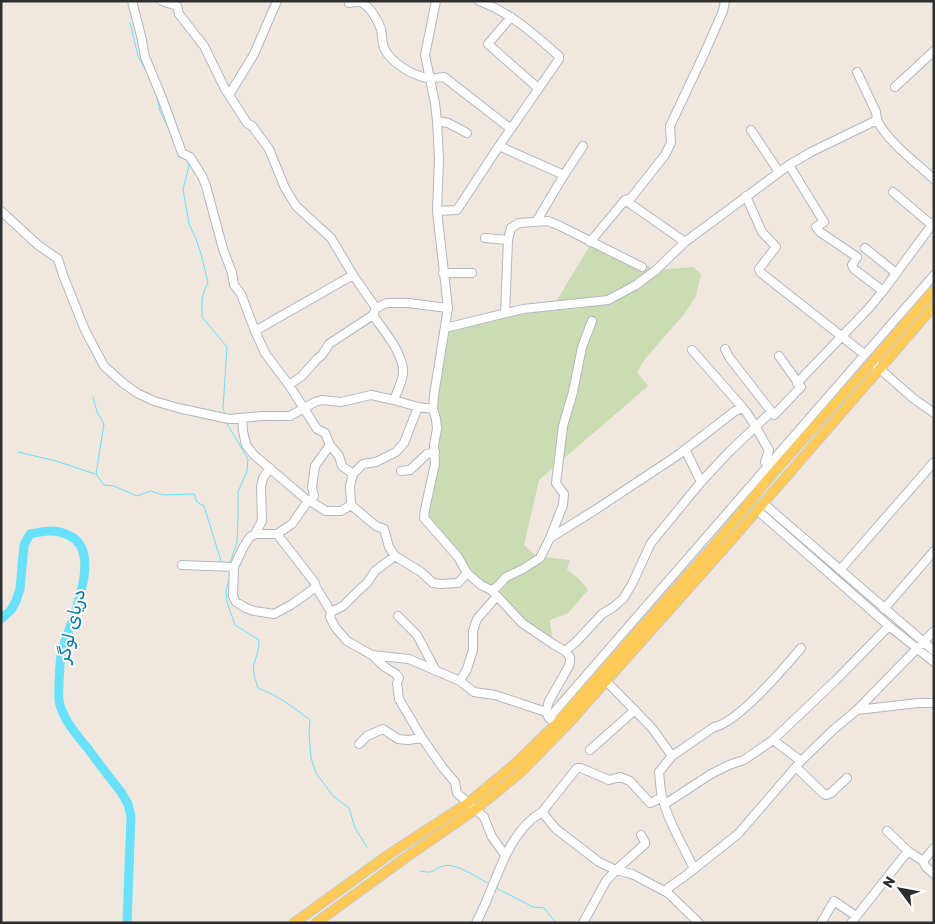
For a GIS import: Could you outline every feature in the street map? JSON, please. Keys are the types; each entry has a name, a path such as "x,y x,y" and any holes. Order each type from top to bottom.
{"main road":[{"path":"294,923 391,853 468,802 516,763 550,718 717,542 770,469 872,362 934,290"},
{"path":"316,923 476,809 521,772 569,723 934,306"}],"street":[{"path":"132,1 145,58 182,153 190,157 202,176 234,285 241,294 265,353 290,385 317,429 325,433 330,445 339,456 342,466 353,474"},
{"path":"162,1 177,6 179,14 204,46 225,89 247,123 252,126 269,149 285,188 296,206 331,238 375,311 401,360 403,374 394,400"},
{"path":"229,94 254,54 278,1"},
{"path":"372,655 409,659 460,682 474,692 495,696 550,718 549,701 570,661 566,651 522,623 497,596 467,573 458,557 424,518 435,464 436,419 433,409 448,308 437,211 438,121 425,55 436,1"},
{"path":"437,211 457,210 498,146 560,59 559,56 511,17 479,1"},
{"path":"590,242 625,200 631,198 665,155 671,143 670,126 705,52 723,11 725,1"},
{"path":"348,3 360,2 367,6 378,21 384,48 404,69 417,76 429,78 444,77 511,129"},
{"path":"511,17 488,44 538,88"},
{"path":"895,87 934,51"},
{"path":"857,72 883,130 934,179"},
{"path":"445,328 523,309 608,300 636,285 656,270 684,242 788,165 817,148 877,120"},
{"path":"438,121 448,123 467,133"},
{"path":"751,130 779,172"},
{"path":"498,146 564,175"},
{"path":"536,222 583,146"},
{"path":"788,165 824,222 816,227 820,232 857,257 852,265 854,269 883,291"},
{"path":"797,383 883,291 933,225 893,192"},
{"path":"746,196 762,232 776,247 759,269 760,272 864,354"},
{"path":"625,200 684,242"},
{"path":"1,211 38,245 58,259 85,330 104,366 137,393 154,401 226,419 290,416 322,400 340,402 371,395 433,409"},
{"path":"505,313 508,240 511,228 519,222 548,222 642,267"},
{"path":"485,238 508,240"},
{"path":"865,248 896,274"},
{"path":"444,273 472,273"},
{"path":"255,331 353,275"},
{"path":"692,350 756,425 769,450 765,462 770,469 864,354 934,275"},
{"path":"290,385 302,376 330,344 387,303 448,308"},
{"path":"490,590 497,587 506,577 540,558 564,506 564,494 556,483 562,426 573,392 582,347 592,321"},
{"path":"725,348 729,357 771,412"},
{"path":"566,651 602,614 623,599 651,544 701,482 756,425 771,412 774,414 801,388 779,356"},
{"path":"872,362 934,414"},
{"path":"418,407 404,443 396,452 376,462 363,464 353,474 350,486 351,505 376,526 384,529 389,547 394,556 421,572 433,583 458,583 467,573"},
{"path":"550,538 596,510 685,449 735,411 743,408"},
{"path":"242,418 246,444 254,455 309,501 326,511 340,511 351,505"},
{"path":"255,534 278,534 292,524 314,496 312,487 315,466 330,445"},
{"path":"685,449 701,482"},
{"path":"402,471 410,470 427,454 435,452"},
{"path":"840,570 934,462"},
{"path":"270,468 263,478 261,487 262,521 231,567 233,596 236,602 246,608 274,614 297,601 316,587"},
{"path":"760,506 884,608 928,641 934,651"},
{"path":"760,506 889,626 934,662"},
{"path":"278,534 315,583 331,612 330,617 347,641 372,655 399,678 397,683 399,699 422,738 443,768 456,782 457,793 484,817 492,837 506,855"},
{"path":"884,608 934,551"},
{"path":"331,612 343,606 367,583 375,571 394,556"},
{"path":"182,565 231,567"},
{"path":"460,682 467,669 472,650 473,631 477,619 497,596"},
{"path":"398,616 417,635 436,671"},
{"path":"476,923 490,895 506,855 524,826 542,812 577,768 609,780 620,777 630,782 650,803 664,800 729,765 744,760 774,740 889,626"},
{"path":"668,893 668,888 738,834 798,764 857,710 917,649 928,641 934,632"},
{"path":"694,869 675,831 664,800 660,772 672,756 714,727 734,717 772,681 801,648"},
{"path":"606,681 652,728 672,756"},
{"path":"857,710 934,703"},
{"path":"590,750 635,710"},
{"path":"359,744 367,736 383,730 398,738 408,740 422,738"},
{"path":"774,740 824,794 831,793 847,778"},
{"path":"542,812 556,829 599,862 616,870 632,874 668,893 699,923"},
{"path":"887,831 908,851 923,861 926,867 934,874"},
{"path":"583,923 602,887 616,870 645,844 641,835"},
{"path":"923,861 934,848"},
{"path":"822,923 834,901 854,920 908,851"}],"green space":[{"path":"593,240 656,270 693,267 701,274 696,296 685,313 645,359 637,372 648,386 539,480 524,545 536,556 570,560 567,570 579,579 588,590 568,613 550,620 553,644 481,585 428,523 425,509 435,464 433,409 445,328 554,305"}],"waterway":[{"path":"130,23 138,56 149,76"},
{"path":"156,93 160,111 170,131"},
{"path":"187,159 189,166 183,189 189,224 201,254 208,283 202,299 202,317 227,347 223,408 225,415"},
{"path":"93,397 97,412 104,424 96,474 104,485 114,486 137,496 151,491 163,495 194,494 197,502 204,506 221,561"},
{"path":"226,422 248,459 247,471 238,492 237,542 230,563"},
{"path":"18,452 56,461 95,474"},
{"name":"دریای لوگر","path":"1,619 11,610 16,601 20,589 24,545 30,534 45,531 59,532 68,535 79,544 84,557 85,573 61,655 59,701 71,727 121,792 128,804 131,816 127,923"},
{"path":"230,577 226,590 227,602 235,625 259,640 254,667 258,688 279,698 310,720 311,758 316,773 333,796 349,808 355,828 367,847"},
{"path":"420,871 431,872 443,866 454,866 491,885"},
{"path":"496,888 533,907 544,908 556,923"}]}
